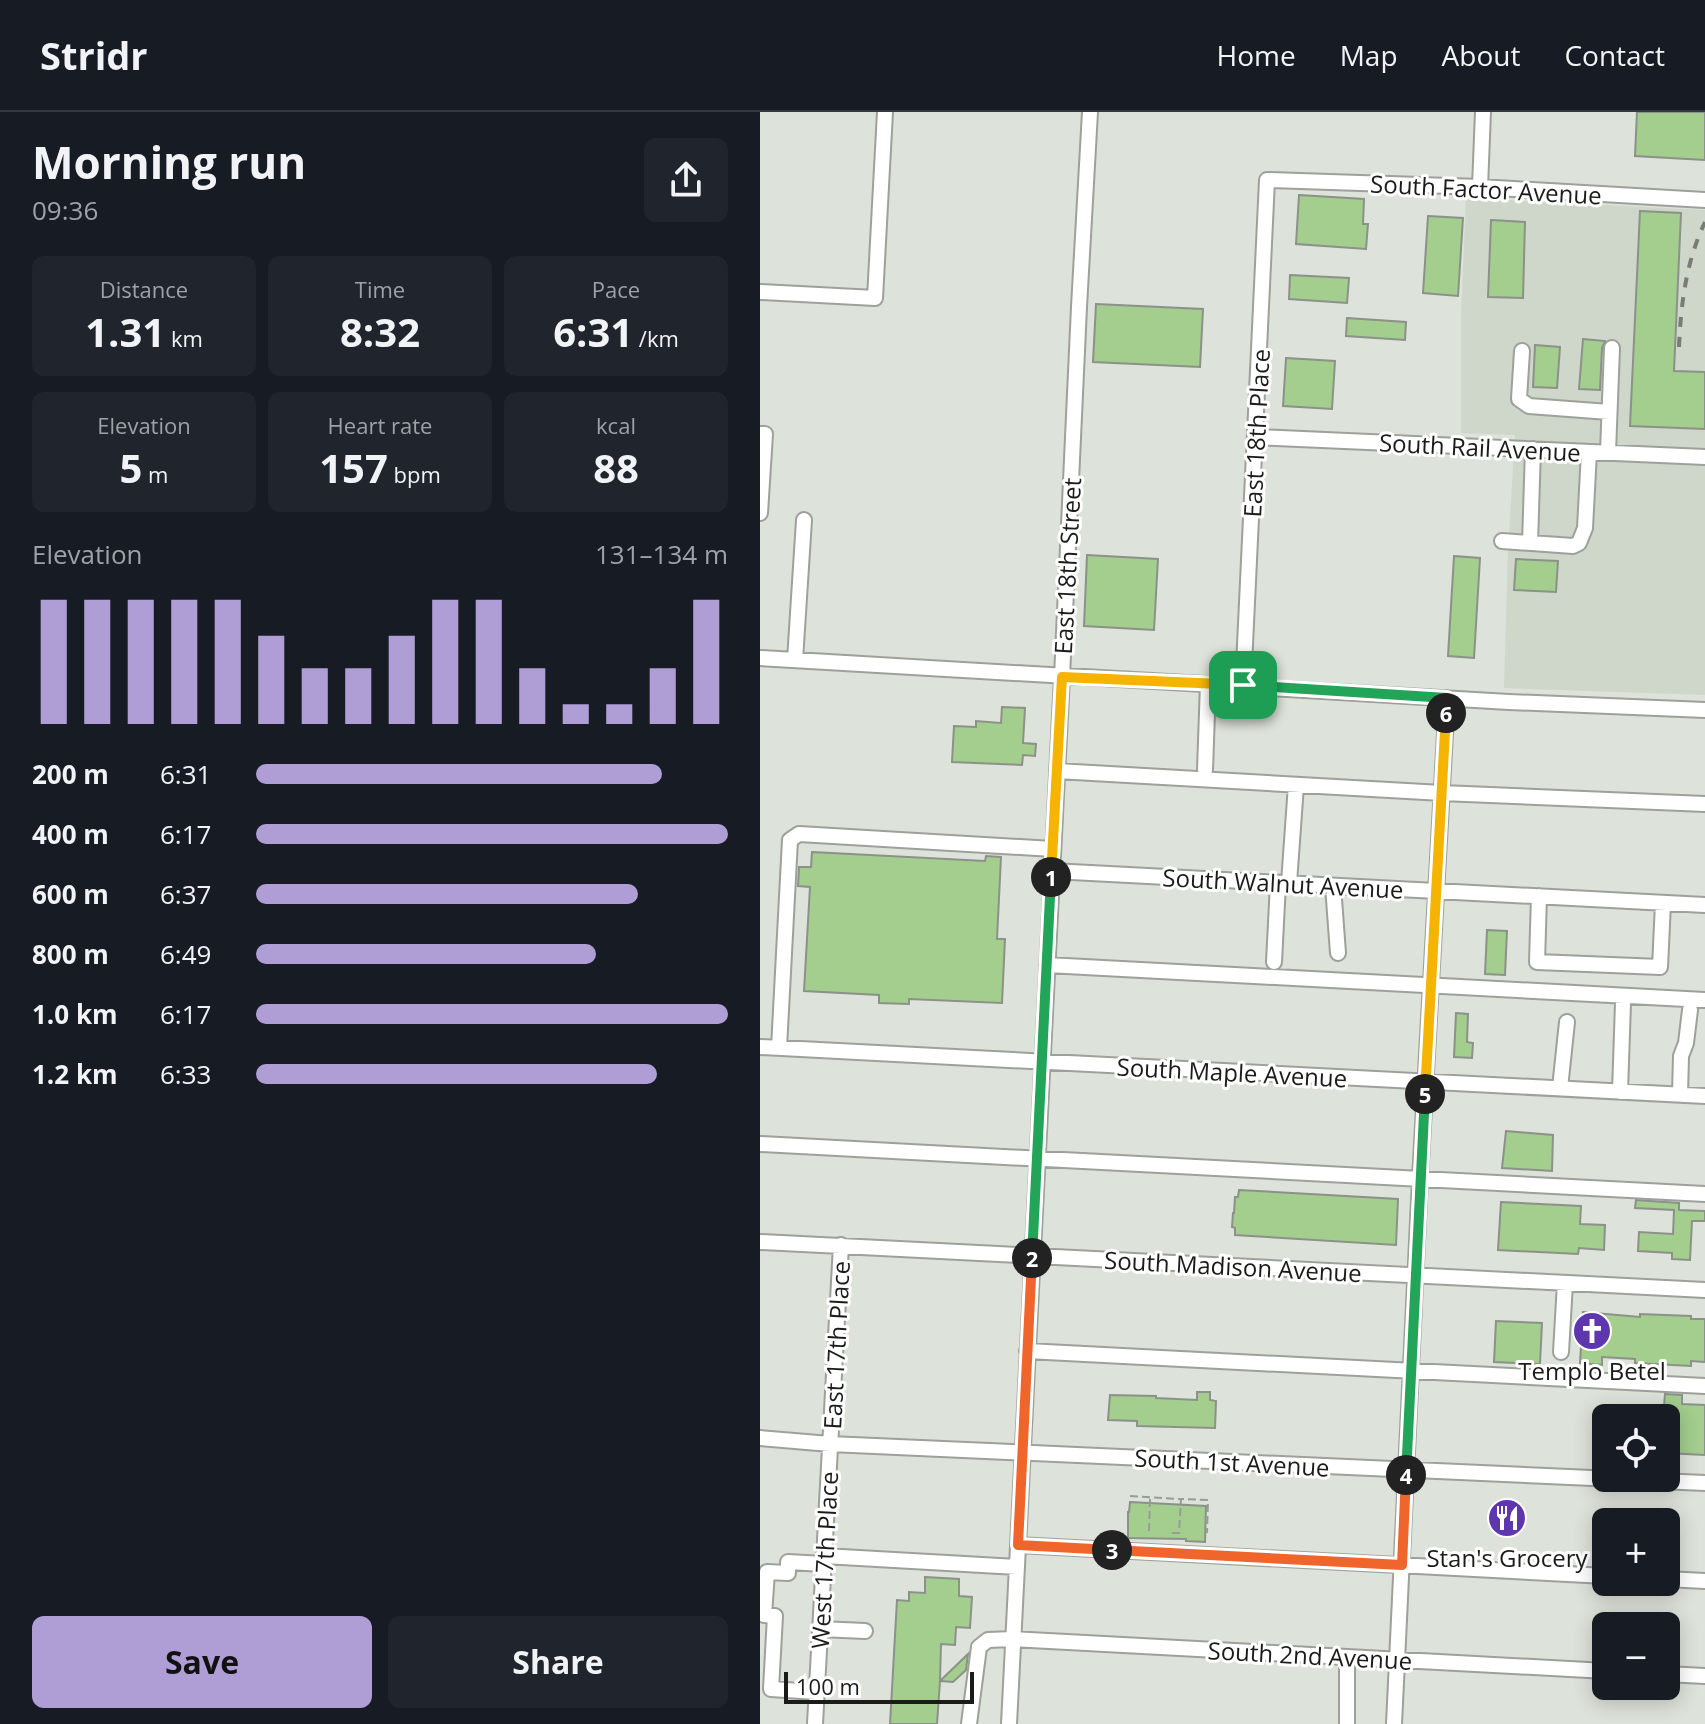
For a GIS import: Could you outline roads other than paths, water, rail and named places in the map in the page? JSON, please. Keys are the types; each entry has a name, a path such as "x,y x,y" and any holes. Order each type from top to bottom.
{"street":[{"path":"760,292 875,298 885,112"},
{"name":"East 18th Street","path":"1009,1724 1090,112"},
{"path":"1480,187 1483,112"},
{"name":"South Factor Avenue","path":"1267,180 1480,187 1705,200"},
{"name":"East 18th Place","path":"1243,685 1267,180"},
{"path":"1608,452 1612,348"},
{"path":"1522,351 1519,399 1529,406 1609,412"},
{"path":"760,434 765,434 760,513"},
{"name":"South Rail Avenue","path":"1256,437 1705,457"},
{"path":"1530,543 1533,449"},
{"path":"1502,541 1573,546 1579,543 1585,528 1589,452"},
{"path":"795,660 804,520"},
{"path":"760,658 1705,710"},
{"path":"1205,770 1208,684"},
{"path":"1208,707 1242,708 1243,685"},
{"path":"1394,1724 1447,698"},
{"path":"1057,771 1705,804"},
{"path":"1274,962 1296,785"},
{"path":"779,1048 790,840 799,834 1053,849"},
{"name":"South Walnut Avenue","path":"1052,871 1705,905"},
{"path":"1333,886 1338,953"},
{"path":"1539,896 1537,962 1660,967 1663,903"},
{"path":"1047,965 1705,1000"},
{"path":"1620,1092 1623,1003"},
{"path":"1680,1095 1681,1056 1686,1043 1690,1010"},
{"path":"1560,1088 1567,1022"},
{"name":"South Maple Avenue","path":"760,1047 1705,1096"},
{"path":"760,1144 1705,1194"},
{"name":"South Madison Avenue","path":"760,1242 1705,1290"},
{"name":"East 17th Place","path":"830,1444 841,1245"},
{"path":"1561,1352 1565,1283"},
{"path":"1027,1351 1705,1386"},
{"name":"South 1st Avenue","path":"760,1438 830,1444 1705,1483"},
{"name":"West 17th Place","path":"815,1724 830,1444"},
{"path":"1018,1545 1592,1575"},
{"path":"816,1692 771,1689 775,1616 764,1615 767,1572 788,1573 788,1562 824,1560 1017,1567"},
{"path":"1680,1580 1705,1581"},
{"path":"820,1629 865,1631"},
{"path":"969,1724 979,1647 988,1640 1013,1639"},
{"name":"South 2nd Avenue","path":"1013,1639 1592,1670"},
{"path":"1347,1657 1347,1724"},
{"path":"1680,1675 1705,1676"}],"railway":[{"path":"1679,347 1686,283 1693,252 1705,222"}],"place":[{"name":"Templo Betel","path":"1592,1331"},
{"name":"Stan's Grocery","path":"1507,1518"}]}
